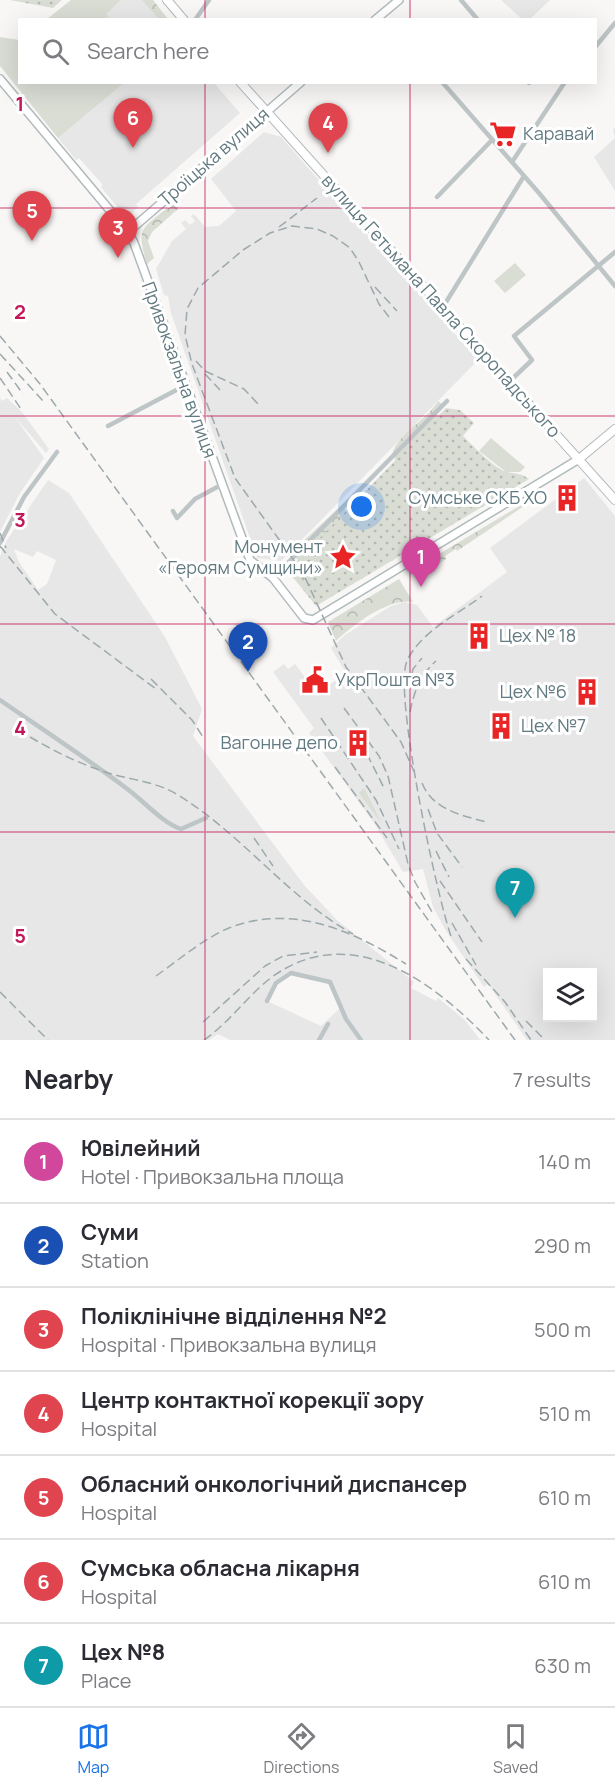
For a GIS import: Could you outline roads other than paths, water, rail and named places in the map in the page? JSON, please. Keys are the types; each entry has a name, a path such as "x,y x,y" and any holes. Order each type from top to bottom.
{"main road":[{"path":"167,0 182,18"},
{"path":"385,16 399,0"},
{"name":"Привокзальна вулиця","path":"0,79 128,232 250,560 273,578"},
{"name":"вулиця Гетьмана Павла Скоропадського","path":"242,84 615,500"},
{"name":"Троїцька вулиця","path":"128,232 299,84"},
{"path":"273,578 304,618 313,620 579,459 615,429"}],"street":[{"path":"196,18 209,0"},
{"path":"461,0 476,18"},
{"path":"597,45 615,23"},
{"path":"444,84 615,286"},
{"path":"512,162 564,84"},
{"path":"438,197 492,140"},
{"path":"443,307 524,176"},
{"path":"510,381 532,360 514,336 615,252"},
{"path":"108,426 184,386"},
{"path":"273,578 447,401"},
{"path":"0,543 24,497 57,452"},
{"path":"172,511 177,518 195,499 221,485"},
{"path":"0,700 105,772 147,803 170,825 181,829 206,818"},
{"path":"267,1001 276,983 291,973 330,981 346,1019 361,1040"},
{"path":"319,1040 328,1024"}],"railway":[{"path":"279,227 317,198"},
{"path":"389,317 379,304 350,248 333,236 317,229 292,226 270,233 243,250 198,288 187,309 185,335 192,364 235,478 303,573 346,667 401,742 416,776"},
{"path":"375,287 397,311"},
{"path":"0,336 40,384 515,1040"},
{"path":"0,354 45,403"},
{"path":"196,361 205,371 244,389 259,405"},
{"path":"7,372 23,394"},
{"path":"205,374 220,390"},
{"path":"0,378 21,409"},
{"path":"0,533 6,548"},
{"path":"0,546 55,614 156,689"},
{"path":"451,936 436,881 418,796 406,712 404,680 407,661 421,641 440,624 482,596"},
{"path":"409,686 413,669 422,658"},
{"path":"410,712 418,684 436,661"},
{"path":"151,679 192,720 203,737"},
{"path":"344,708 379,756 388,776 408,864 432,912"},
{"path":"321,718 376,800 399,849"},
{"path":"30,737 85,765 170,790 223,828 307,903 353,934"},
{"path":"367,754 384,788"},
{"path":"335,767 387,838"},
{"path":"422,783 433,800 440,805 458,814 486,822"},
{"path":"428,809 437,833 462,867"},
{"path":"254,838 273,866"},
{"path":"436,851 449,877"},
{"path":"440,881 482,942"},
{"path":"156,976 210,938 229,928 253,921 276,918 321,924 365,941 406,964"},
{"path":"452,923 476,965"},
{"path":"203,1022 265,966 283,956 317,952"},
{"path":"204,1040 272,977 302,961 331,954 361,956 389,965 417,979 443,997 489,1040"},
{"path":"466,959 505,1002 531,1040"},
{"path":"0,992 48,1040"},
{"path":"526,1021 545,1040"}],"place":[{"name":"Каравай","path":"503,134"},
{"name":"Сумська обласна лікарня","path":"133,148"},
{"name":"Центр контактної корекції зору","path":"328,153"},
{"name":"Обласний онкологічний диспансер","path":"32,241"},
{"name":"Поліклінічне відділення №2","path":"118,258"},
{"name":"Сумське СКБ ХО","path":"567,498"},
{"name":"Монумент «Героям Сумщини»","path":"343,557"},
{"name":"Ювілейний","path":"421,587"},
{"name":"Цех № 18","path":"479,636"},
{"name":"Суми","path":"248,672"},
{"name":"УкрПошта №3","path":"315,680"},
{"name":"Цех №6","path":"587,692"},
{"name":"Цех №7","path":"501,726"},
{"name":"Вагонне депо","path":"358,743"},
{"name":"Цех №8","path":"515,918"}]}
